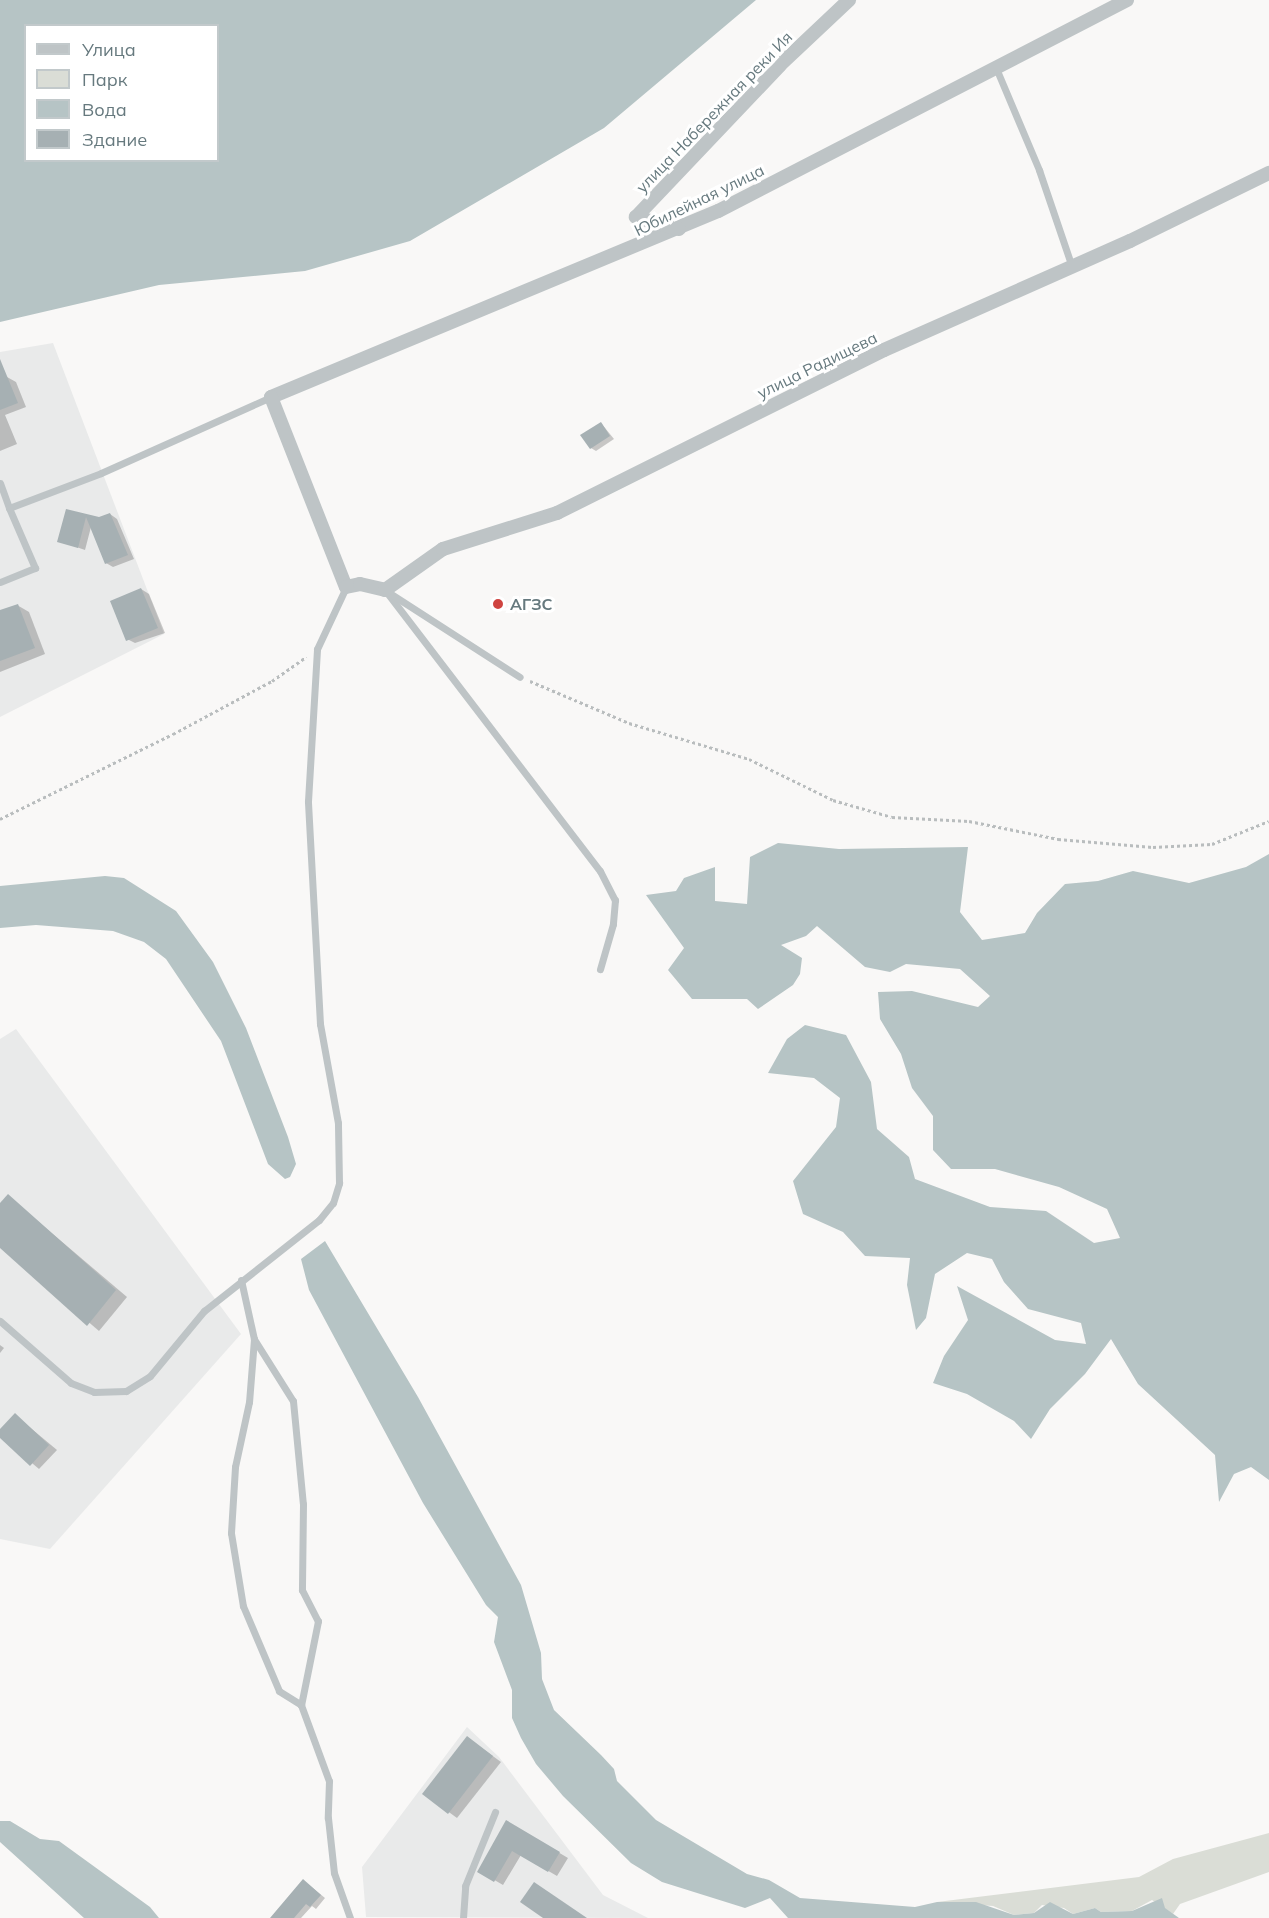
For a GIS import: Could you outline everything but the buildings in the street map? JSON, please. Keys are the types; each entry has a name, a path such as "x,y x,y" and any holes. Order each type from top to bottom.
{"street":[{"name":"улица Набережная реки Ия","path":"680,229 636,217 780,65 849,0"},
{"name":"Юбилейная улица","path":"271,397 680,229 1127,0"},
{"name":"улица Радищева","path":"385,590 443,549 557,513 884,350 1072,267 1269,174"},
{"path":"271,397 346,587 360,584 385,590"}],"lane":[{"path":"996,68 1039,170 1072,267"},
{"path":"9,508 101,473 271,397"},
{"path":"0,483 35,568 0,582"},
{"path":"0,1321 71,1383 94,1392 126,1391 150,1376 204,1311 319,1220 333,1203 339,1183 338,1123 320,1024 308,801 317,649 346,587"},
{"path":"385,590 520,677"},
{"path":"385,590 600,871 615,900 613,924 600,969"},
{"path":"241,1280 254,1339 249,1402 235,1467 231,1533 243,1606 279,1691 302,1705"},
{"path":"254,1339 293,1401 303,1503 303,1590 318,1621 302,1705 329,1781 328,1818 334,1873 350,1918"},
{"path":"463,1918 465,1886 495,1812"}],"path":[{"path":"0,819 213,713 272,681 317,649"},
{"path":"520,677 619,719 749,759 833,800 892,817 969,821 1058,840 1153,847 1212,844 1269,821"}],"shaded area":[{"path":"53,343 164,634 0,717 0,352"},
{"path":"16,1029 241,1334 50,1549 0,1539 0,1039"},
{"path":"467,1727 499,1757 603,1895 648,1918 366,1917 362,1867"}],"green space":[{"path":"1269,1833 1269,1872 1180,1904 1173,1914 1152,1900 1132,1911 1101,1912 1095,1908 1073,1914 1064,1908 1042,1905 1034,1913 1014,1915 993,1906 937,1902 1139,1877 1173,1859"}],"water":[{"path":"0,0 756,0 604,128 410,241 305,271 159,285 0,322"},
{"path":"778,843 839,849 968,847 960,912 982,940 1025,933 1037,913 1065,884 1098,881 1133,871 1189,883 1246,867 1269,854 1269,1480 1251,1467 1234,1474 1219,1502 1215,1455 1138,1384 1111,1339 1085,1374 1050,1409 1031,1439 1014,1421 967,1394 933,1383 944,1356 968,1320 957,1286 1055,1340 1086,1344 1081,1323 1028,1309 1004,1282 992,1259 967,1253 935,1274 926,1318 916,1330 907,1285 910,1258 865,1256 843,1232 803,1214 793,1181 836,1127 840,1098 814,1078 768,1073 787,1039 805,1025 846,1035 871,1082 877,1129 909,1157 915,1179 990,1207 1046,1211 1094,1243 1120,1238 1107,1209 1059,1187 995,1169 951,1169 933,1150 933,1116 912,1088 901,1054 880,1019 878,992 912,991 978,1007 990,996 960,969 906,964 890,972 865,967 817,926 806,936 781,945 802,958 800,974 793,985 758,1009 747,999 692,999 668,970 684,948 646,895 676,891 684,878 715,867 715,901 747,904 750,857"},
{"path":"105,876 124,878 176,911 213,962 246,1028 288,1137 296,1164 290,1177 285,1179 268,1164 221,1041 166,959 144,942 113,931 36,925 0,928 0,886"},
{"path":"325,1241 418,1397 521,1585 541,1653 542,1679 554,1710 614,1769 617,1781 656,1820 747,1874 769,1880 800,1898 915,1907 937,1902 976,1902 1014,1915 1034,1913 1050,1902 1073,1914 1095,1908 1101,1912 1132,1911 1162,1898 1165,1908 1179,1918 788,1918 770,1898 745,1908 662,1882 631,1863 563,1796 536,1764 521,1738 512,1718 512,1690 494,1642 498,1617 486,1605 423,1503 309,1290 301,1259"},
{"path":"0,1821 10,1821 40,1839 59,1841 150,1907 159,1918 84,1918 0,1842"}],"place":[{"name":"АГЗС","path":"498,604"}]}
